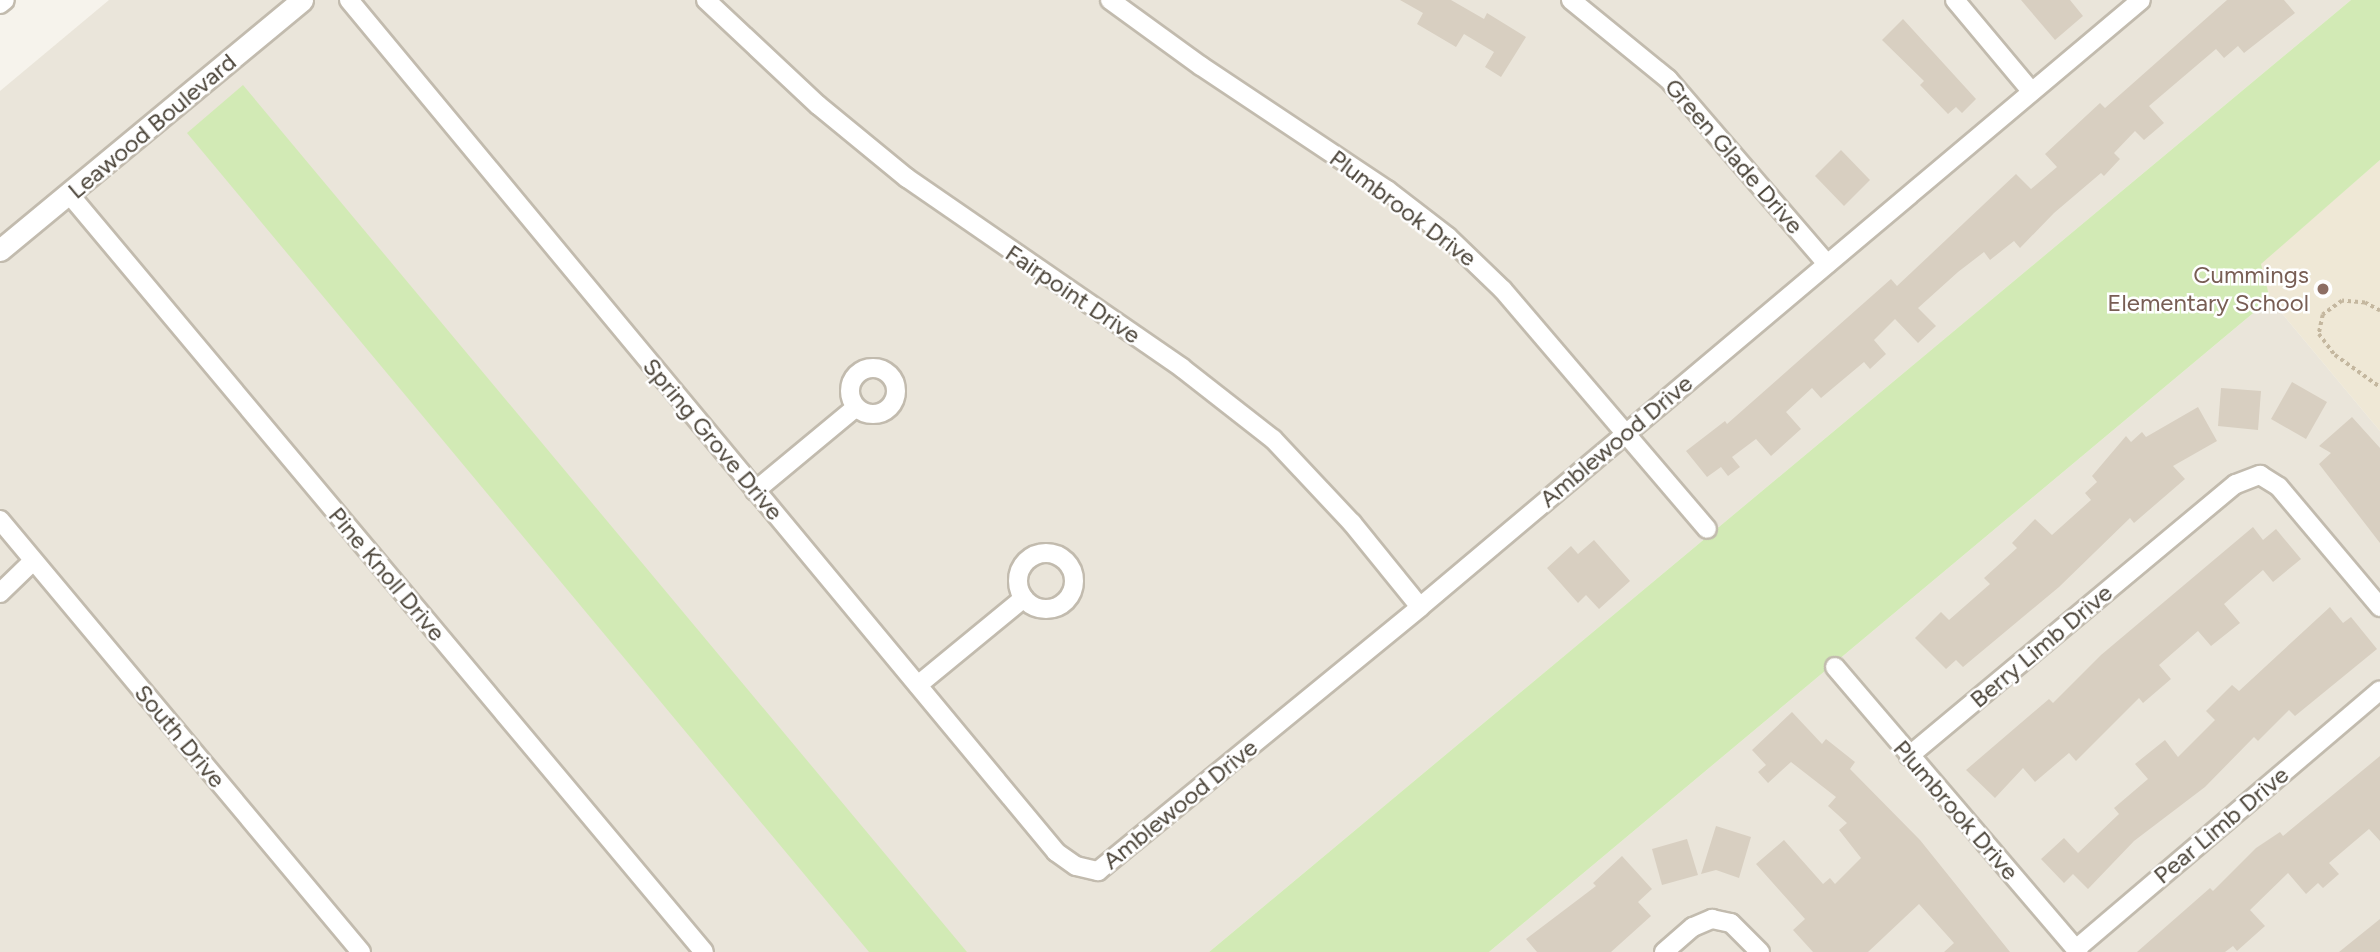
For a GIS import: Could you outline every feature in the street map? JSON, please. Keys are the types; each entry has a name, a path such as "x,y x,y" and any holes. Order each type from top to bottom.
{"street":[{"path":"0,4 5,0"},
{"name":"Leawood Boulevard","path":"0,250 302,0"},
{"name":"Spring Grove Drive","path":"349,0 1056,852 1086,868"},
{"name":"Fairpoint Drive","path":"706,0 818,105 907,178 1182,368 1273,439 1352,523 1420,607"},
{"name":"Plumbrook Drive","path":"1110,0 1201,66 1387,190 1448,237 1503,290 1707,529"},
{"name":"Green Glade Drive","path":"1571,0 1668,79 1826,264"},
{"path":"1955,0 2031,91"},
{"name":"Amblewood Drive","path":"1086,868 1098,871 1119,857 2141,0"},
{"name":"Pine Knoll Drive","path":"69,195 704,952"},
{"path":"755,491 856,407"},
{"name":"Berry Limb Drive","path":"1909,756 2236,484 2260,475 2279,487 2380,607"},
{"name":"South Drive","path":"0,520 361,952"},
{"path":"0,593 33,561"},
{"path":"918,685 1024,598"},
{"name":"Plumbrook Drive","path":"1835,667 2077,951"},
{"name":"Pear Limb Drive","path":"2077,951 2373,696"},
{"path":"1664,952 1693,928 1712,919 1731,923 1760,952"}],"path":[{"path":"2380,311 2365,303 2342,301 2323,315 2319,334 2335,355 2380,387"}],"shaded area":[{"path":"109,0 2351,0 1209,952 0,952 0,91"},
{"name":"Cummings Elementary School","path":"2380,160 2380,431 2270,299 2260,264"},
{"path":"2270,299 2380,431 2380,952 1489,952"}],"green space":[{"path":"2351,0 2380,0 2380,160 2261,264 2270,299 1489,952 1209,952"},
{"path":"243,85 967,952 869,952 187,133"}],"building":[{"path":"1400,0 1451,0 1484,19 1487,13 1526,37 1501,77 1485,67 1494,52 1464,34 1456,47 1417,24 1423,13"},
{"path":"2021,0 2070,0 2083,16 2055,40"},
{"path":"2227,0 2284,0 2295,13 2244,53 2238,46 2224,58 2216,49 2149,106 2164,123 2144,140 2135,131 2114,153 2120,159 2104,176 2101,173 2054,213 2020,248 2014,241 1990,260 1984,252 1958,272 1918,308 1936,326 1918,343 1895,319 1874,340 1886,354 1870,369 1864,362 1821,398 1812,388 1786,412 1801,429 1771,456 1756,439 1732,457 1740,467 1728,476 1721,467 1707,477 1686,451 1725,421 1727,424 1891,279 1897,286 2016,174 2031,189 2057,167 2045,154 2100,103 2105,108"},
{"path":"1903,19 1976,99 1962,113 1956,107 1948,114 1920,85 1924,81 1882,40"},
{"path":"1841,150 1870,180 1844,206 1815,176"},
{"path":"2292,382 2327,402 2306,439 2271,419"},
{"path":"2221,388 2261,391 2258,430 2218,426"},
{"path":"2198,407 2217,441 2173,466 2185,479 2134,523 2130,518 2059,587 1963,667 1956,660 1946,669 1915,638 1941,612 1949,620 1990,584 1984,578 2017,548 2012,543 2035,519 2052,535 2091,500 2085,493 2097,482 2092,476 2126,436 2131,442 2142,432 2146,437"},
{"path":"2352,417 2380,448 2380,543 2319,464 2331,453 2319,446"},
{"path":"2253,527 2263,540 2276,529 2301,559 2273,582 2263,570 2224,604 2240,623 2211,646 2198,631 2159,665 2171,679 2143,703 2139,698 2076,761 2069,753 2035,782 2023,768 1995,798 1966,770 2049,699 2053,703 2101,655"},
{"path":"1594,540 1630,581 1599,609 1586,595 1578,603 1547,568 1571,546 1578,554"},
{"path":"2330,607 2343,623 2351,617 2377,649 2295,716 2289,710 2258,741 2254,737 2205,787 2134,841 2088,889 2073,874 2064,883 2041,859 2064,838 2078,853 2119,814 2114,808 2148,779 2135,764 2165,740 2178,757 2215,720 2206,711 2232,685 2239,691"},
{"path":"1792,712 1822,744 1826,739 1855,762 1850,769 1920,840 2010,952 1944,952 1954,943 1919,904 1868,952 1813,952 1793,930 1805,919 1756,864 1784,840 1823,884 1830,878 1835,884 1861,858 1839,830 1847,823 1828,806 1836,797 1791,762 1768,783 1758,772 1766,765 1752,750"},
{"path":"2380,756 2380,841 2369,829 2329,863 2339,874 2323,888 2318,883 2306,894 2288,873 2250,910 2265,926 2237,951 2233,946 2225,952 2137,952 2210,888 2213,891 2256,848 2280,832 2283,836"},
{"path":"1716,826 1751,837 1739,878 1716,870 1701,874"},
{"path":"1687,839 1698,875 1662,885 1652,849"},
{"path":"1622,856 1652,889 1638,902 1651,916 1611,952 1537,952 1526,939 1596,886 1593,883"},
{"path":"2380,919 2380,952 2339,952"}],"place":[{"name":"Cummings Elementary School","path":"2323,289"}]}
